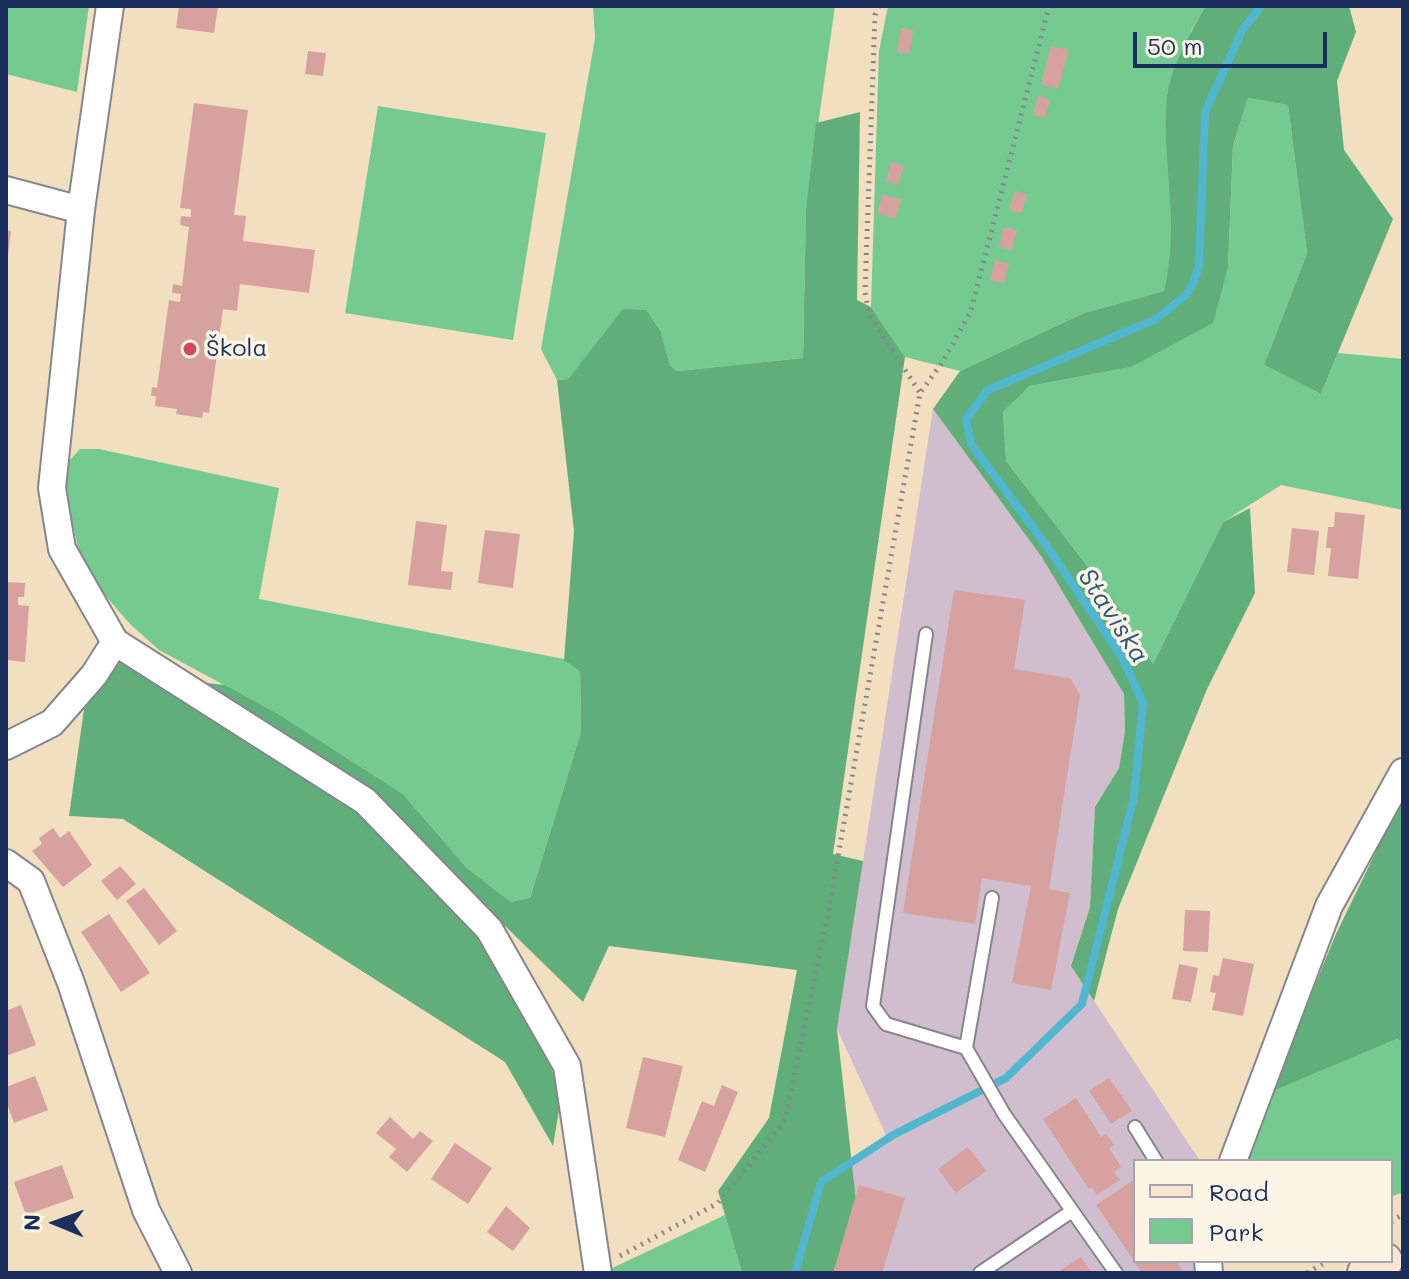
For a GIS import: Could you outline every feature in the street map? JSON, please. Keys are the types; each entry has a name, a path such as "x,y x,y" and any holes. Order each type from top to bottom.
{"street":[{"path":"110,6 81,210 52,488 62,549 115,642 365,801 489,929 567,1066 598,1270"},
{"path":"6,190 81,210"},
{"path":"6,746 52,723 94,675 115,642"},
{"path":"1234,1159 1329,906 1403,772"},
{"path":"6,863 31,881 71,983 146,1210 178,1273"}],"lane":[{"path":"926,634 873,1006 886,1024 966,1048"},
{"path":"992,898 966,1048 1004,1114 1116,1273"},
{"path":"1135,1127 1155,1159"},
{"path":"980,1273 1072,1211"}],"path":[{"path":"879,6 874,42 865,292 869,314 920,393"},
{"path":"598,1270 718,1203 785,1120 827,919 920,393 942,363 971,311 1049,6"}],"shaded area":[{"path":"933,409 1041,556 1124,694 1125,731 1119,768 1095,807 1090,907 1071,966 1199,1159 1133,1159 1133,1263 1200,1263 1199,1273 804,1273 825,1190 886,1135 837,1029"}],"green space":[{"path":"6,6 89,6 77,92 6,74"},
{"path":"593,6 835,6 806,209 803,358 677,371 670,367 661,332 624,309 568,379 557,380 541,349 595,38"},
{"path":"888,6 1206,6 1192,29 1167,93 1173,253 1164,291 1084,313 960,371 905,357 871,307 879,51"},
{"path":"1206,6 1349,6 1356,32 1337,81 1344,150 1393,219 1321,394 1264,365 1307,253 1288,105 1248,98 1233,146 1228,267 1213,323 1131,367 1030,386 1003,412 1006,461 1116,603 1153,664 1223,522 1250,508 1255,593 1207,689 1118,909 1094,1001 1071,966 1090,907 1095,807 1119,768 1125,731 1124,694 1041,556 933,409 960,371 1084,313 1164,291 1171,241 1167,96 1177,62"},
{"path":"1248,98 1288,105 1307,253 1264,365 1321,394 1338,353 1403,359 1403,510 1281,485 1223,522 1153,664 1116,603 1006,461 1003,412 1030,386 1131,367 1228,267 1233,146"},
{"path":"378,106 546,133 513,340 345,313"},
{"path":"860,112 857,300 871,307 905,357 833,854 863,861 837,1029 864,1273 742,1273 718,1191 769,1118 797,970 609,946 583,1002 505,926 561,1098 553,1146 505,1062 123,819 69,816 84,709 117,658 161,678 225,685 280,715 403,794 467,868 511,902 530,898 581,732 580,671 564,660 574,531 557,380 568,379 623,309 646,310 661,332 670,366 677,371 803,358 806,209 816,123"},
{"path":"80,449 99,449 279,488 259,599 564,659 580,670 581,732 530,898 511,902 467,868 403,794 280,715 159,650 130,624 104,594 79,552 66,494 66,464"},
{"path":"1403,796 1403,1042 1397,1039 1271,1092 1336,934"},
{"path":"1397,1039 1403,1042 1403,1192 1393,1196 1393,1159 1245,1159 1271,1092"},
{"path":"725,1215 742,1273 608,1273 608,1270"}],"building":[{"path":"179,6 218,6 214,33 176,28"},
{"path":"901,28 913,30 910,54 897,52"},
{"path":"1051,46 1069,50 1058,89 1041,84"},
{"path":"308,51 326,53 323,76 305,74"},
{"path":"1038,96 1050,100 1045,118 1033,115"},
{"name":"Škola","path":"194,103 248,110 234,215 246,216 243,241 315,250 309,293 240,284 237,311 223,309 209,413 203,412 202,418 176,414 177,409 155,406 156,396 151,396 152,387 157,388 169,300 180,302 181,294 172,293 173,284 182,286 189,227 180,225 181,216 191,217 191,209 180,208"},
{"path":"891,162 904,166 898,185 886,181"},
{"path":"1015,191 1027,194 1022,213 1009,210"},
{"path":"883,194 901,200 896,219 877,213"},
{"path":"1004,227 1017,230 1012,250 999,247"},
{"path":"6,230 11,231 8,256 6,256"},
{"path":"995,260 1009,264 1004,283 990,280"},
{"path":"1335,512 1365,515 1358,579 1328,576 1331,548 1326,548 1328,527 1334,527"},
{"path":"416,521 447,525 441,571 453,572 451,590 408,585"},
{"path":"1292,528 1319,531 1314,575 1287,572"},
{"path":"485,530 520,534 513,588 478,583"},
{"path":"6,582 25,583 24,597 18,597 18,605 29,606 25,662 6,660"},
{"path":"954,590 1025,600 1014,669 1070,678 1080,695 1049,889 1070,893 1051,990 1012,983 1031,886 982,878 975,924 903,913"},
{"path":"53,828 60,838 69,831 92,865 63,887 32,851 42,844 39,838"},
{"path":"120,866 136,884 117,900 101,881"},
{"path":"144,888 177,931 159,945 126,901"},
{"path":"1185,910 1210,911 1208,952 1183,951"},
{"path":"109,914 150,973 121,992 81,932"},
{"path":"1223,958 1254,964 1243,1016 1212,1010 1216,993 1210,992 1213,975 1219,976"},
{"path":"1179,964 1198,968 1191,1002 1172,999"},
{"path":"21,1005 36,1045 6,1056 6,1011"},
{"path":"643,1057 683,1066 665,1137 626,1128"},
{"path":"35,1076 48,1110 14,1123 6,1101 6,1087"},
{"path":"1109,1078 1132,1111 1111,1124 1089,1091"},
{"path":"722,1085 738,1092 705,1172 678,1160 702,1101 714,1106"},
{"path":"1076,1098 1101,1137 1106,1134 1114,1145 1109,1148 1121,1167 1114,1172 1120,1180 1097,1195 1092,1187 1089,1189 1043,1119"},
{"path":"390,1117 413,1139 420,1131 433,1141 407,1172 389,1157 396,1149 376,1133"},
{"path":"455,1143 492,1168 468,1204 431,1179"},
{"path":"968,1147 986,1171 956,1193 938,1169"},
{"path":"62,1165 74,1198 26,1215 14,1182"},
{"path":"1133,1180 1133,1260 1096,1205"},
{"path":"859,1185 905,1198 882,1273 833,1273"},
{"path":"506,1206 530,1228 513,1251 487,1232"},
{"path":"1081,1257 1092,1273 1056,1273"},
{"path":"1135,1263 1177,1263 1184,1273 1142,1273"}],"waterway":[{"name":"Staviska","path":"795,1273 821,1182 893,1135 1006,1078 1082,1004 1134,797 1143,703 1123,659 1046,545 971,444 966,419 988,390 1156,319 1186,295 1199,265 1205,112 1242,31 1261,6"}],"place":[{"name":"Škola","path":"190,349"}]}
